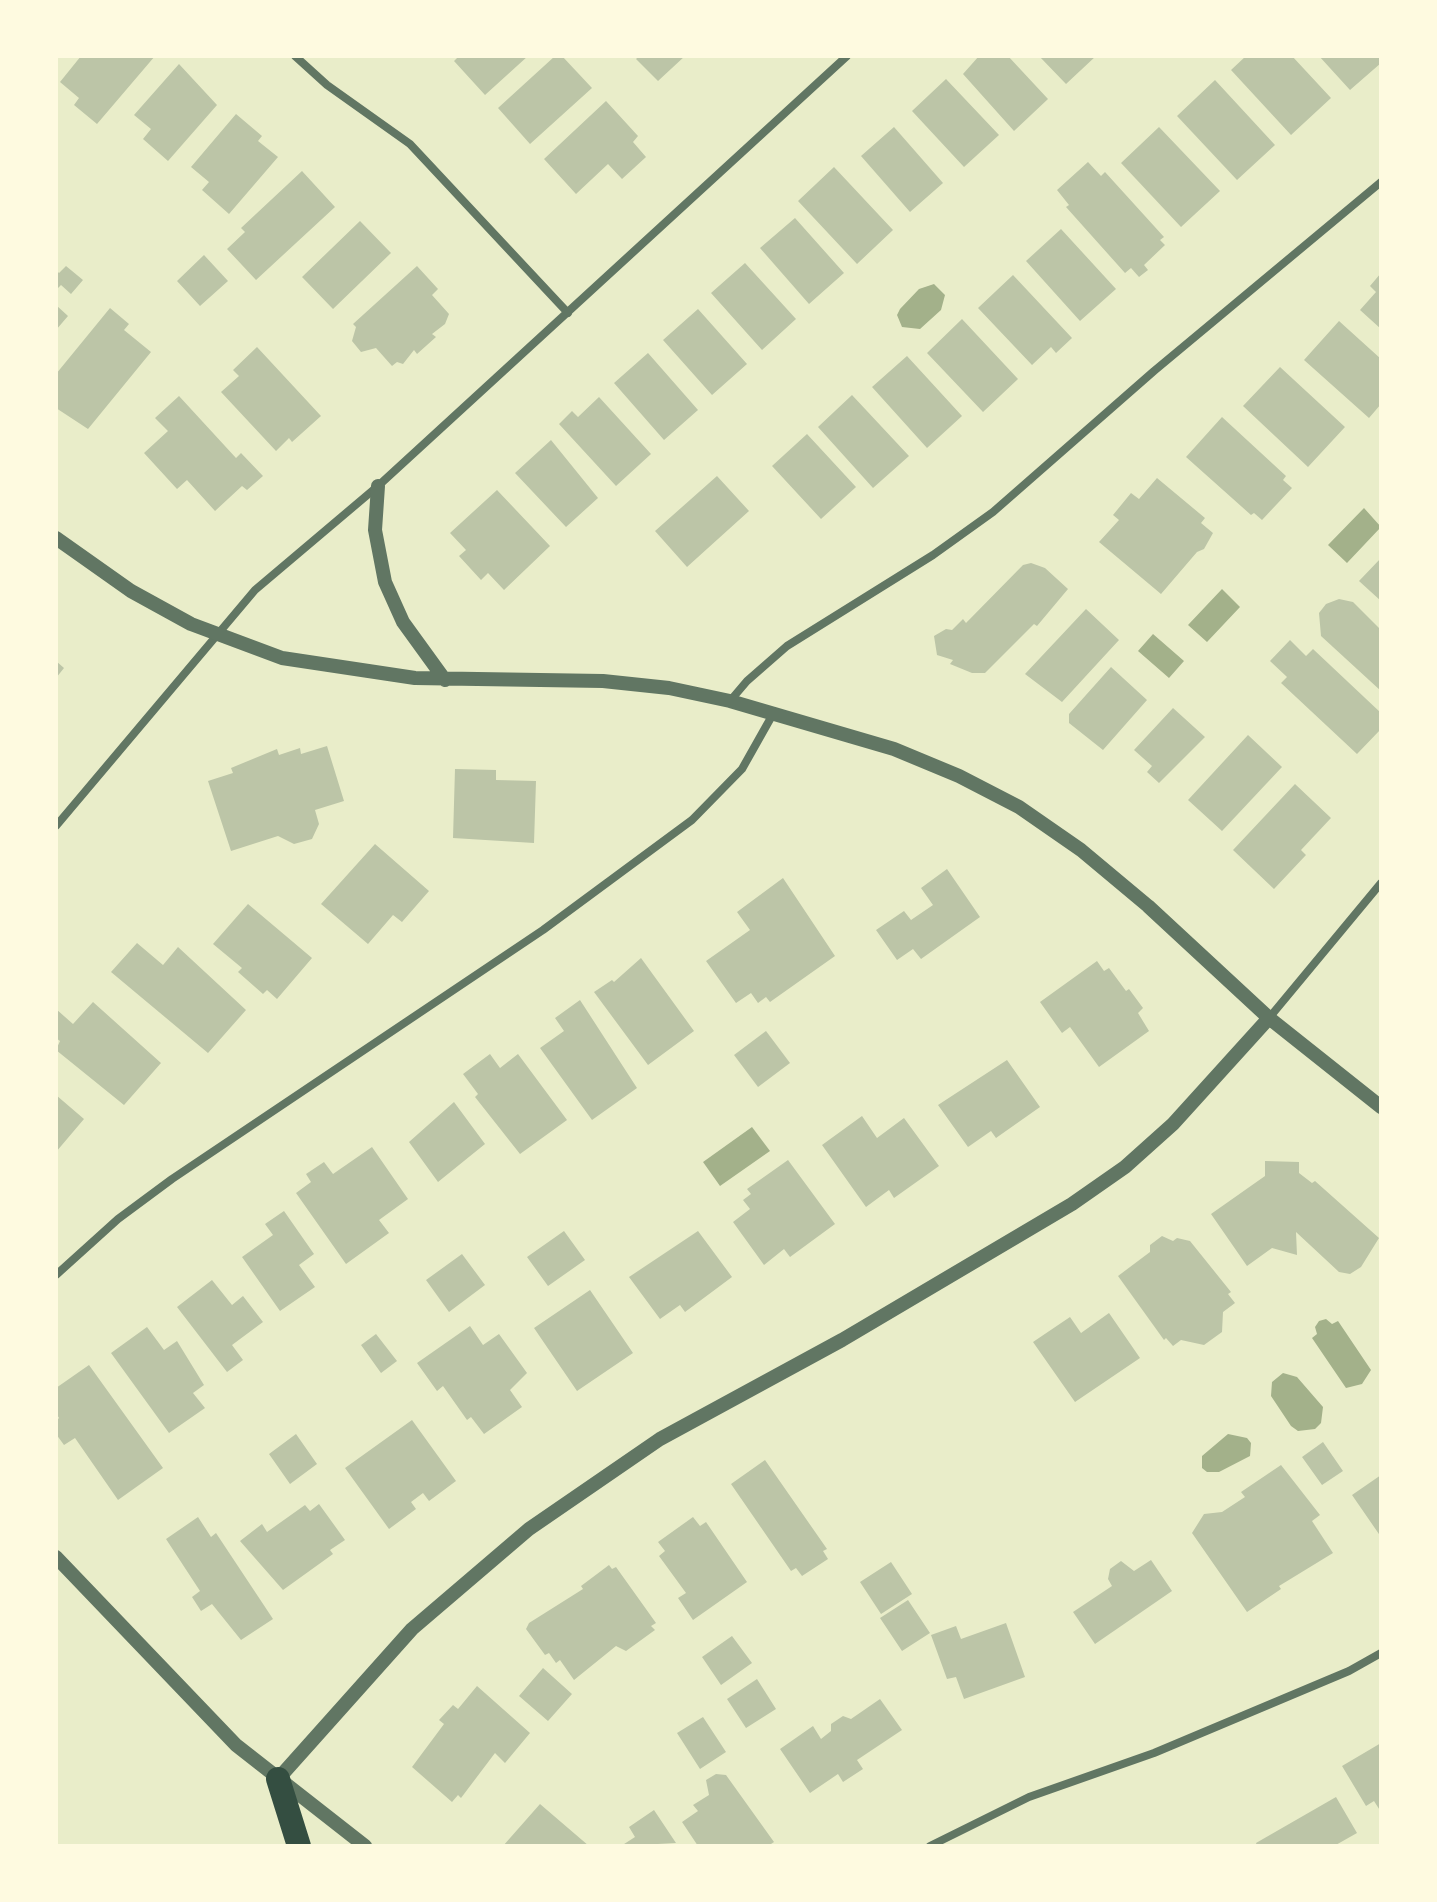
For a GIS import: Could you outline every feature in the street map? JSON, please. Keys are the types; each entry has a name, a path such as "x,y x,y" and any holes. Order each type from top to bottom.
{"highway":[{"path":"278,1779 299,1846"}],"street":[{"path":"295,56 327,85 410,144 568,313"},
{"path":"56,826 255,590 378,486 847,56"},
{"path":"730,701 747,681 787,646 933,555 993,512 1154,371 1381,182"},
{"path":"378,486 375,530 385,582 403,622 445,680"},
{"path":"56,538 131,591 216,636 317,665 445,680 637,683 730,701 894,749 988,789 1029,813 1137,896 1269,1018 1381,1107"},
{"path":"56,1275 163,1185 543,930 692,820 742,769 773,714"},
{"path":"278,1779 412,1629 529,1529 660,1439 804,1362 1072,1204 1125,1167 1173,1124 1269,1018 1381,883"},
{"path":"56,1557 225,1734 365,1846"},
{"path":"930,1846 1029,1797 1180,1742 1349,1671 1381,1653"}],"shaded area":[{"path":"934,284 945,295 941,310 920,329 902,327 897,315 900,309 919,289"},
{"path":"1364,508 1381,527 1347,563 1328,545"},
{"path":"1222,589 1240,607 1207,642 1188,625"},
{"path":"1153,634 1184,661 1169,678 1138,651"},
{"path":"752,1127 770,1151 720,1186 703,1162"},
{"path":"1326,1319 1332,1324 1338,1321 1371,1370 1362,1384 1346,1388 1312,1338 1317,1334 1315,1327 1319,1321"},
{"path":"1283,1373 1297,1377 1323,1407 1321,1423 1315,1429 1298,1431 1291,1426 1271,1396 1272,1382"},
{"path":"1228,1434 1247,1438 1251,1443 1250,1456 1219,1472 1207,1472 1202,1468 1202,1456"}],"building":[{"path":"81,56 155,56 97,124 74,105 79,98 60,82"},
{"path":"459,56 528,56 485,95 454,61"},
{"path":"555,56 562,56 592,88 530,144 498,108"},
{"path":"639,56 685,56 658,81 636,59"},
{"path":"979,56 1008,56 1048,99 1014,131 963,74"},
{"path":"1039,56 1096,56 1066,84"},
{"path":"1246,56 1292,56 1331,98 1291,135 1231,70"},
{"path":"1319,56 1381,56 1381,63 1350,90"},
{"path":"179,64 217,105 168,161 143,139 151,129 134,115"},
{"path":"946,79 999,135 964,167 912,111"},
{"path":"1215,80 1275,145 1237,180 1177,116"},
{"path":"606,101 638,136 633,142 646,157 622,179 608,164 576,194 544,159"},
{"path":"236,114 262,136 258,141 278,157 229,214 202,190 209,182 191,167"},
{"path":"894,127 943,183 910,212 861,156"},
{"path":"1159,127 1220,191 1181,227 1121,163"},
{"path":"1088,162 1101,176 1105,172 1164,237 1160,240 1165,245 1144,265 1148,270 1139,277 1131,268 1125,273 1066,207 1069,205 1057,190"},
{"path":"834,167 893,230 857,264 798,201"},
{"path":"302,171 335,207 256,280 227,249 245,232 241,228"},
{"path":"795,218 844,273 809,304 760,248"},
{"path":"360,221 391,253 333,309 302,277"},
{"path":"1061,229 1116,289 1080,321 1026,261"},
{"path":"204,255 228,281 200,306 177,281"},
{"path":"745,263 796,319 762,350 711,293"},
{"path":"66,266 83,280 71,294 61,285 56,290 56,270 59,273"},
{"path":"417,266 438,289 432,295 449,314 445,324 432,334 436,337 417,354 414,350 403,364 397,362 392,366 376,348 361,352 352,341 356,327 353,324"},
{"path":"1381,273 1381,329 1360,310 1376,292 1370,286"},
{"path":"1013,275 1072,338 1056,353 1051,347 1032,365 978,308"},
{"path":"56,305 68,316 56,330"},
{"path":"110,308 129,324 124,330 151,352 88,429 56,408 56,374"},
{"path":"698,309 747,364 712,395 663,340"},
{"path":"962,319 1018,379 983,412 927,353"},
{"path":"1339,321 1381,359 1381,404 1369,418 1304,360"},
{"path":"257,347 321,416 292,442 289,438 276,451 221,392 239,376 233,370"},
{"path":"648,353 698,410 664,440 614,383"},
{"path":"907,356 962,416 927,448 872,387"},
{"path":"1280,367 1345,427 1308,467 1243,406"},
{"path":"852,395 909,456 873,488 818,427"},
{"path":"179,396 236,458 241,453 263,476 247,490 242,486 215,511 187,480 177,489 144,453 168,431 155,418"},
{"path":"599,397 651,454 616,486 559,424 572,411 578,417"},
{"path":"1222,417 1286,476 1283,480 1292,488 1262,520 1254,513 1251,515 1186,457"},
{"path":"807,434 856,487 821,519 772,466"},
{"path":"551,440 598,498 566,527 515,473"},
{"path":"717,476 749,511 687,567 655,531"},
{"path":"1157,478 1205,518 1201,523 1213,533 1204,549 1197,552 1161,594 1099,542 1119,520 1113,515 1131,493 1139,499"},
{"path":"497,490 550,546 504,590 488,573 481,580 459,556 466,550 450,533"},
{"path":"1381,558 1381,601 1359,581"},
{"path":"1031,563 1045,568 1068,589 1037,626 1034,624 985,673 972,673 950,664 953,660 937,655 934,636 946,629 952,630 963,619 966,623 1023,565"},
{"path":"1339,599 1353,602 1381,630 1381,691 1321,636 1319,613 1326,604"},
{"path":"1086,609 1119,640 1062,702 1025,674"},
{"path":"1290,640 1306,656 1313,649 1381,713 1381,729 1357,754 1281,683 1287,677 1270,661"},
{"path":"56,661 64,668 56,678"},
{"path":"1111,667 1147,700 1103,750 1069,723 1069,714"},
{"path":"1173,708 1205,737 1159,783 1147,772 1152,766 1134,750"},
{"path":"1248,735 1282,767 1222,831 1188,800"},
{"path":"327,746 344,801 315,810 319,824 312,839 294,844 278,836 231,851 208,781 233,773 231,768 277,749 279,755 300,748 301,754"},
{"path":"455,769 496,770 496,780 536,781 534,843 453,838"},
{"path":"1295,784 1331,818 1301,850 1306,855 1274,889 1233,850"},
{"path":"375,844 429,891 402,922 393,915 368,944 321,904"},
{"path":"947,869 980,917 921,959 913,949 897,960 876,930 904,911 911,920 933,905 921,888"},
{"path":"783,878 835,956 770,1002 766,997 758,1003 751,993 736,1003 706,961 750,930 737,912"},
{"path":"248,904 312,958 277,999 267,990 263,994 238,972 242,968 213,944"},
{"path":"137,943 163,965 178,947 246,1010 208,1053 111,972"},
{"path":"641,958 694,1031 648,1065 594,992 612,980 614,982"},
{"path":"1097,961 1104,971 1109,968 1126,991 1129,989 1143,1008 1138,1013 1149,1031 1099,1067 1070,1027 1062,1033 1040,1002"},
{"path":"580,1000 637,1088 592,1120 540,1048 564,1031 555,1018"},
{"path":"93,1002 161,1063 124,1105 56,1050 60,1041 56,1038 56,1009 73,1024"},
{"path":"766,1031 790,1063 758,1087 734,1055"},
{"path":"490,1054 500,1068 518,1054 567,1120 520,1154 475,1097 478,1094 463,1074"},
{"path":"1007,1060 1040,1107 996,1138 991,1131 968,1147 938,1105"},
{"path":"56,1095 84,1119 56,1152"},
{"path":"454,1102 485,1144 438,1182 409,1142"},
{"path":"862,1116 877,1138 904,1118 939,1166 894,1198 889,1190 866,1207 822,1145"},
{"path":"372,1147 408,1199 379,1220 389,1233 346,1264 296,1193 311,1182 306,1174 324,1162 333,1174"},
{"path":"788,1160 835,1224 790,1257 784,1249 764,1265 733,1222 750,1209 743,1200 751,1194 747,1189"},
{"path":"1265,1161 1299,1162 1299,1173 1312,1183 1315,1181 1379,1238 1361,1267 1350,1274 1339,1272 1296,1232 1297,1255 1272,1248 1247,1266 1211,1214 1265,1176"},
{"path":"284,1211 314,1254 299,1265 315,1287 280,1311 242,1257 273,1235 265,1224"},
{"path":"564,1231 585,1260 548,1286 527,1257"},
{"path":"698,1231 732,1277 685,1312 680,1305 660,1319 629,1277"},
{"path":"1162,1236 1173,1241 1177,1238 1190,1241 1231,1292 1228,1294 1235,1303 1223,1312 1222,1332 1204,1345 1181,1340 1173,1346 1166,1338 1164,1340 1118,1276 1150,1252 1150,1245"},
{"path":"462,1254 485,1285 449,1312 426,1280"},
{"path":"212,1280 232,1305 243,1296 263,1322 232,1345 243,1360 227,1372 177,1307"},
{"path":"590,1290 633,1353 577,1391 534,1328"},
{"path":"1109,1313 1140,1358 1075,1402 1033,1342 1070,1317 1081,1333"},
{"path":"470,1326 483,1345 499,1334 527,1373 510,1390 522,1407 484,1434 471,1417 467,1420 443,1386 437,1391 417,1363"},
{"path":"147,1327 164,1350 177,1341 204,1385 193,1393 205,1408 169,1433 111,1353"},
{"path":"376,1334 397,1361 381,1373 361,1345"},
{"path":"89,1365 163,1468 118,1500 75,1438 64,1445 56,1434 59,1418 56,1413 56,1388"},
{"path":"412,1420 456,1481 429,1501 423,1493 411,1502 416,1509 389,1529 345,1468"},
{"path":"296,1434 317,1464 290,1484 269,1454"},
{"path":"1323,1442 1343,1471 1322,1485 1302,1457"},
{"path":"765,1460 827,1549 823,1551 828,1559 802,1576 796,1568 791,1571 731,1484"},
{"path":"1281,1465 1320,1515 1312,1521 1333,1553 1279,1586 1281,1589 1247,1612 1192,1533 1204,1514 1222,1512 1245,1497 1241,1492"},
{"path":"1381,1475 1381,1537 1352,1495"},
{"path":"319,1504 345,1540 330,1550 333,1554 283,1590 240,1541 262,1524 267,1532 305,1505 310,1511"},
{"path":"198,1517 211,1537 216,1533 273,1619 241,1640 212,1604 201,1611 192,1597 200,1591 166,1539"},
{"path":"693,1517 700,1526 706,1522 747,1582 693,1620 678,1598 686,1593 659,1556 665,1551 658,1542"},
{"path":"1151,1560 1172,1591 1095,1644 1073,1612 1112,1586 1108,1579 1110,1569 1121,1561 1134,1571"},
{"path":"891,1562 912,1594 881,1614 860,1582"},
{"path":"609,1565 612,1569 616,1567 656,1623 651,1626 655,1630 626,1651 616,1646 574,1680 560,1660 556,1663 549,1653 545,1655 526,1629 529,1623 583,1589 581,1586"},
{"path":"908,1600 930,1633 902,1651 880,1618"},
{"path":"1006,1623 1025,1677 964,1699 956,1677 947,1679 931,1635 956,1626 961,1639"},
{"path":"732,1636 752,1663 721,1685 702,1657"},
{"path":"543,1668 572,1694 548,1721 519,1696"},
{"path":"757,1679 776,1709 746,1728 727,1699"},
{"path":"477,1686 530,1733 505,1763 495,1753 461,1798 458,1795 452,1802 412,1767 444,1724 439,1720 453,1705 458,1709"},
{"path":"880,1699 902,1730 857,1760 863,1769 843,1782 838,1774 810,1793 780,1749 813,1726 821,1739 831,1731 831,1724 843,1716 851,1719"},
{"path":"703,1717 726,1752 700,1769 677,1733"},
{"path":"1381,1743 1381,1812 1374,1801 1366,1806 1342,1766"},
{"path":"716,1774 726,1775 774,1842 768,1846 698,1846 682,1822 698,1811 693,1805 709,1795 706,1780"},
{"path":"1336,1797 1357,1833 1334,1846 1257,1846 1256,1843"},
{"path":"540,1804 589,1846 503,1846"},
{"path":"654,1810 676,1843 621,1846 635,1837 629,1827"}]}
